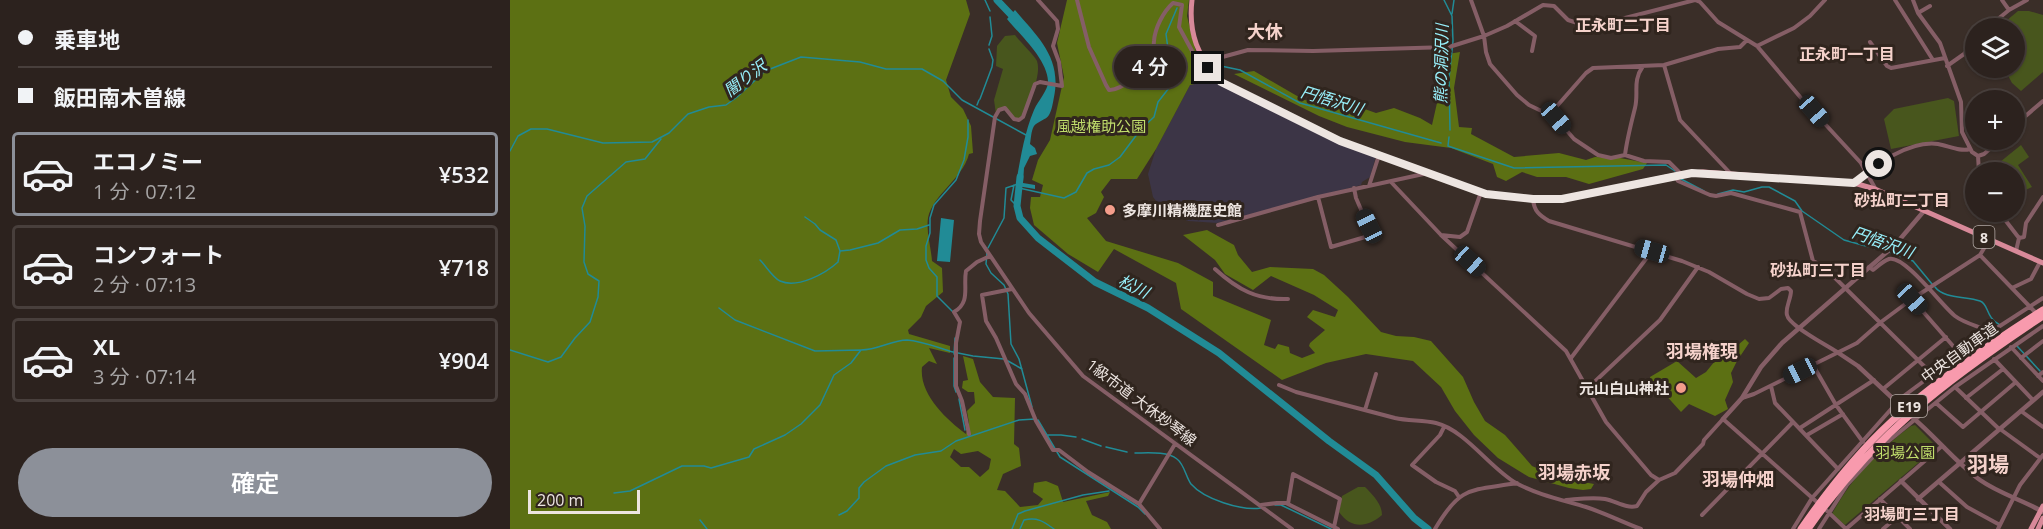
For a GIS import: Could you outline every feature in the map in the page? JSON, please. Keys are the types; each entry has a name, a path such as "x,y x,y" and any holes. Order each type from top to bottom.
{"highway":[{"name":"中央自動車道","path":"1801,529 1846,468 1891,421 1945,377 2039,311"},
{"name":"中央自動車道","path":"1808,529 1850,473 1894,428 1949,381 2043,318"}],"main road":[{"name":"8","path":"1192,0 1190,15 1201,57 1221,82 1340,141 1480,192 1533,199 1562,199 1678,174 1731,174 1854,183 1875,189 2042,263"},
{"path":"2031,529 2042,509"},
{"path":"2038,529 2043,518"}],"street":[{"name":"1級市道 大休妙琴線","path":"1038,0 1057,21 1058,29 1053,46 1060,68 1062,86 1040,82 1035,84 1021,119 1014,119 1005,108 999,110 994,117 979,234 984,246 1008,290 1083,375 1292,529"},
{"path":"1077,0 1089,48 1109,90 1116,90 1125,84 1150,62 1155,51 1156,30 1173,3 1182,5 1179,27 1197,60 1208,68 1215,59 1248,50 1324,51 1449,46 1485,36 1539,6 1554,6 1568,20 1580,25 1596,27 1695,0 1700,2 1718,22 1757,46 1861,163 1875,189"},
{"path":"1472,0 1485,36 1486,52 1490,64 1517,95 1529,105 1556,118 1574,139 1598,155 1611,158 1624,155 1644,160 1669,162 1678,174 1678,181 1710,195 1731,193 1800,212 1814,261 1823,266 1933,375"},
{"path":"1757,46 1794,28 1810,16 1825,0"},
{"path":"1894,0 1934,60"},
{"path":"1913,0 1918,12 1940,43 1961,102 1962,132 1965,138"},
{"path":"2002,0 2008,10"},
{"path":"1999,18 2027,0"},
{"path":"1918,12 1930,6"},
{"path":"1515,21 1535,36 1532,51"},
{"path":"1550,114 1593,68 1664,65 1718,49 1740,47 1747,40"},
{"path":"1870,42 1887,66 1891,68 1944,58"},
{"path":"1947,66 1965,54"},
{"path":"1664,65 1680,120 1731,174"},
{"path":"1624,155 1635,105 1637,75 1643,66"},
{"path":"2025,116 2043,100"},
{"path":"1854,183 1867,172 1905,149 1935,144 1968,150"},
{"path":"1971,150 1978,156 1989,150"},
{"path":"1369,186 1379,155"},
{"path":"1978,156 1978,162"},
{"path":"1218,225 1354,188 1428,173"},
{"path":"1391,182 1441,235 1566,351 1606,422 1651,475 1659,480"},
{"path":"1318,197 1331,247 1372,235 1354,188"},
{"path":"1441,235 1460,237 1467,232 1480,192"},
{"path":"2019,238 2024,237 2026,223 2043,197"},
{"path":"1533,199 1538,215 1549,221 1698,267 1759,299 1769,298 1781,289 1788,288 1791,291 1791,298 1787,315 1799,328 1837,352 1874,380 1902,407"},
{"path":"1562,501 1602,498 1634,507 1640,504 1646,492 1659,480 1679,470 1703,444 1704,440 1742,398 1761,367 1782,343 1889,251 1924,211"},
{"path":"2007,222 2019,238"},
{"path":"2016,251 2019,238"},
{"path":"1742,398 1857,343 1912,299 1980,255 1989,240"},
{"path":"1571,358 1652,251"},
{"path":"969,434 962,401 956,386 956,352 960,322 954,312 966,300 964,284 966,271 989,255"},
{"path":"1980,255 2012,288 2039,311"},
{"path":"1869,267 1873,270 1887,260 1896,260 1931,286 1956,317 1998,336"},
{"path":"2012,288 2031,279 2042,263"},
{"path":"1588,388 1659,320 1698,267"},
{"path":"1215,269 1227,280 1253,294 1263,298 1288,299"},
{"path":"1008,290 982,295 986,321 1006,358 1016,384 1025,394 1035,420 1056,450 1139,504 1160,529"},
{"path":"1793,529 1813,499 1897,403 1960,354 2043,298"},
{"path":"1912,299 1960,354"},
{"path":"1819,529 1853,478 1913,418 2010,347 2043,326"},
{"path":"1883,389 1946,337"},
{"path":"2024,356 2043,341"},
{"path":"2006,344 2024,356 2041,374 2043,381"},
{"path":"1994,359 2033,400"},
{"path":"1813,365 1836,405 1863,442"},
{"path":"1966,398 2004,369"},
{"path":"1365,410 1376,374"},
{"path":"1800,428 1874,380"},
{"path":"1936,403 1963,427 2016,382"},
{"path":"1279,385 1296,392 1365,410 1411,421 1436,423 1466,440 1499,471 1517,483 1562,501 1587,507 1641,529"},
{"path":"1771,386 1775,403 1838,469"},
{"path":"1939,482 1966,507 1999,527 2020,485 2042,456 1999,428 1955,387"},
{"path":"1918,499 2043,392"},
{"path":"2021,411 2043,427"},
{"path":"1807,435 1843,414"},
{"path":"1913,418 1960,464 1994,490 2042,509"},
{"path":"1723,419 1846,529 1942,446"},
{"path":"1702,515 1793,422"},
{"path":"1444,427 1440,435 1412,465 1436,482 1455,491 1459,496"},
{"path":"1139,504 1175,444"},
{"path":"1260,506 1288,504 1336,528 1340,499 1293,474 1288,504"},
{"path":"1901,482 1950,529"},
{"path":"1435,529 1448,508 1459,496 1470,491 1517,483"},
{"path":"1880,499 1910,529"},
{"path":"1883,529 1898,517"}],"shaded area":[{"path":"1212,80 1326,136 1376,156 1370,177 1361,185 1217,223 1188,221 1164,211 1153,197 1148,174 1156,149 1190,85"}],"green space":[{"path":"510,0 966,0 970,14 946,80 951,97 963,109 971,126 973,153 969,154 960,172 931,209 928,229 932,261 942,268 943,292 926,306 921,317 908,330 909,334 950,346 950,353 929,348 937,364 929,361 922,367 922,377 935,405 966,434 969,423 967,411 975,403 974,392 968,392 962,388 963,381 968,380 963,356 973,359 980,382 993,397 1015,398 1014,444 1019,448 1021,466 1003,474 997,490 1005,491 1020,507 1038,505 1043,499 1033,492 1034,483 1046,481 1058,486 1063,502 1110,492 1108,496 1086,501 1092,515 1107,522 1111,529 510,529","holes":["954,449 961,454 978,451 991,459 989,469 980,477 969,467 961,467 950,457"]},
{"name":"風越権助公園","path":"1067,0 1189,0 1187,16 1199,64 1214,78 1190,85 1156,149 1137,179 1111,179 1101,192 1104,197 1096,213 1087,218 1106,241 1178,263 1213,282 1213,296 1271,320 1264,345 1275,349 1278,344 1289,347 1290,353 1302,358 1315,353 1309,346 1310,343 1325,330 1307,317 1313,310 1335,317 1338,310 1314,295 1271,276 1253,290 1225,274 1215,260 1183,235 1207,230 1234,245 1238,255 1252,272 1270,267 1313,269 1324,275 1348,297 1381,332 1431,341 1463,377 1485,421 1505,435 1532,466 1557,477 1594,484 1591,489 1569,488 1529,477 1498,458 1474,435 1455,411 1441,387 1413,361 1366,354 1326,363 1282,380 1181,309 1176,283 1114,249 1098,272 1068,254 1034,225 1030,208 1031,197 1040,197 1043,185 1032,180 1038,160 1050,140 1064,77 1057,43"},
{"path":"2018,11 2043,15 2043,72 2022,90 2012,83 2009,78 2025,78 2025,18 2010,18"},
{"path":"1015,35 1035,58 1038,67 1031,97 1023,117 1017,120 1004,108 996,114 994,100 1003,69 996,66 997,46 1005,36"},
{"path":"1460,52 1454,88 1459,127 1472,128 1471,134 1514,157 1559,153 1586,160 1595,157 1620,158 1647,163 1643,169 1589,184 1566,177 1537,177 1522,172 1506,181 1497,177 1493,164 1451,148 1405,142 1347,127 1319,116 1234,74 1254,71 1304,100 1356,106 1376,113 1394,108 1432,125 1448,54"},
{"path":"1948,98 1954,101 1959,136 1891,149 1884,119 1894,109"},
{"path":"2015,150 2024,150 2029,157 2022,162 2000,162"},
{"path":"2025,176 2032,187 2025,190"},
{"path":"1745,339 1749,343 1731,373 1733,382 1725,400 1728,409 1715,416 1689,404 1681,412 1663,392 1656,398 1650,377 1677,361 1696,378 1706,372 1723,351 1732,350"},
{"name":"羽場公園","path":"1915,425 1937,447 1845,525 1832,514 1848,488 1877,454"},
{"path":"1358,487 1365,487 1368,490 1382,511 1382,515 1376,519 1359,525 1344,518 1339,512 1342,496"}],"water":[{"path":"1015,10 1040,39 1055,71 1056,83 1051,111 1048,117 1033,128 1030,144 1035,148 1037,154 1030,156 1024,168 1023,183 1035,185 1035,189 1017,186 1017,178 1028,126 1047,88 1048,81 1038,56 1007,19"},
{"path":"941,218 954,220 950,262 937,261"}],"waterway":[{"path":"985,0 990,11"},
{"name":"松川","path":"997,0 1016,20"},
{"name":"熊の洞沢川","path":"1444,0 1452,16 1453,41 1449,78 1450,130"},
{"path":"1452,14 1454,0"},
{"path":"1019,188 1064,198 1076,192 1087,173 1109,165 1120,157 1141,129 1154,117 1158,102 1176,79 1180,68 1179,62 1168,49 1166,34 1177,8"},
{"path":"989,45 992,36 990,17"},
{"path":"980,99 992,67 993,60 989,49"},
{"name":"闇り沢","path":"510,151 518,136 531,129 547,129 603,143 652,142 669,133 688,114 709,107 726,105 765,71 801,57 860,62 886,69 922,69 943,81 962,100 1026,135"},
{"name":"円悟沢川","path":"1221,66 1240,70 1300,103 1441,143"},
{"path":"977,105 979,100"},
{"path":"953,312 937,296 937,277 929,268 926,260 926,246 934,205 956,180 964,160 968,120"},
{"name":"円悟沢川","path":"1449,137 1448,146 1514,168 1666,165 1675,171"},
{"path":"510,350 548,362 561,357 590,322 598,297 599,281 588,274 584,262 585,226 582,208 587,196 626,162 645,159 661,139"},
{"name":"松川","path":"1020,177 1017,206 1020,218 1038,238 1095,282 1148,308 1219,353 1329,441 1376,475 1414,518 1428,529"},
{"name":"円悟沢川","path":"1681,179 1704,191"},
{"path":"988,248 1004,218 1006,188 1018,184"},
{"path":"1014,185 1011,200 1017,206"},
{"name":"円悟沢川","path":"1718,194 1733,190 1744,192 1769,187 1795,201 1802,211 1844,240 1884,251"},
{"path":"760,260 775,277 787,283 811,279 838,262 840,251 836,240 805,217"},
{"path":"840,251 878,243 900,230 917,229 929,225"},
{"path":"987,252 986,264 991,273 1004,285 1008,294 1011,344 1019,359 1032,407"},
{"name":"円悟沢川","path":"1889,252 1913,261 1932,284"},
{"name":"円悟沢川","path":"1935,287 1944,294 1980,301 1995,322 2000,325"},
{"path":"719,308 735,320 815,351 861,350"},
{"path":"954,354 955,338"},
{"path":"614,493 630,491 682,466 711,468 749,457 754,449 785,435 801,424 820,405 834,375 851,363 861,350 907,340 953,352"},
{"name":"円悟沢川","path":"2017,346 2040,371"},
{"path":"958,353 1004,359"},
{"path":"954,358 956,392"},
{"path":"1008,361 1022,369"},
{"path":"959,399 965,430"},
{"path":"839,515 847,511 859,498 859,488 864,482 886,466 915,455 941,451 956,441 1019,420 1035,419"},
{"path":"1038,420 1060,457 1138,507 1145,514"},
{"path":"1048,435 1076,437"},
{"path":"1082,439 1101,446"},
{"path":"1106,447 1127,452"},
{"path":"1135,453 1173,456 1181,464 1191,484 1205,494 1233,506 1261,508"},
{"path":"1012,529 1018,514 1025,511 1083,495 1109,491"},
{"path":"1275,505 1281,505 1331,529"},
{"path":"1020,529 1024,520 1033,519 1054,529"},
{"path":"700,520 707,529"}],"place":[{"name":"多摩川精機歴史館","path":"1110,210"},
{"name":"元山白山神社","path":"1681,388"}],"district":[{"name":"正永町二丁目","path":"1623,25"},
{"name":"大休","path":"1265,31"},
{"name":"正永町一丁目","path":"1847,54"},
{"name":"砂払町二丁目","path":"1902,200"},
{"name":"砂払町三丁目","path":"1818,270"},
{"name":"羽場権現","path":"1702,351"},
{"name":"羽場","path":"1988,464"},
{"name":"羽場赤坂","path":"1574,472"},
{"name":"羽場仲畑","path":"1738,479"},
{"name":"羽場町三丁目","path":"1912,514"}],"route":[{"path":"1208,68 1221,82 1340,141 1486,194 1533,199 1562,199 1681,174 1703,172 1854,183 1879,164"}]}
